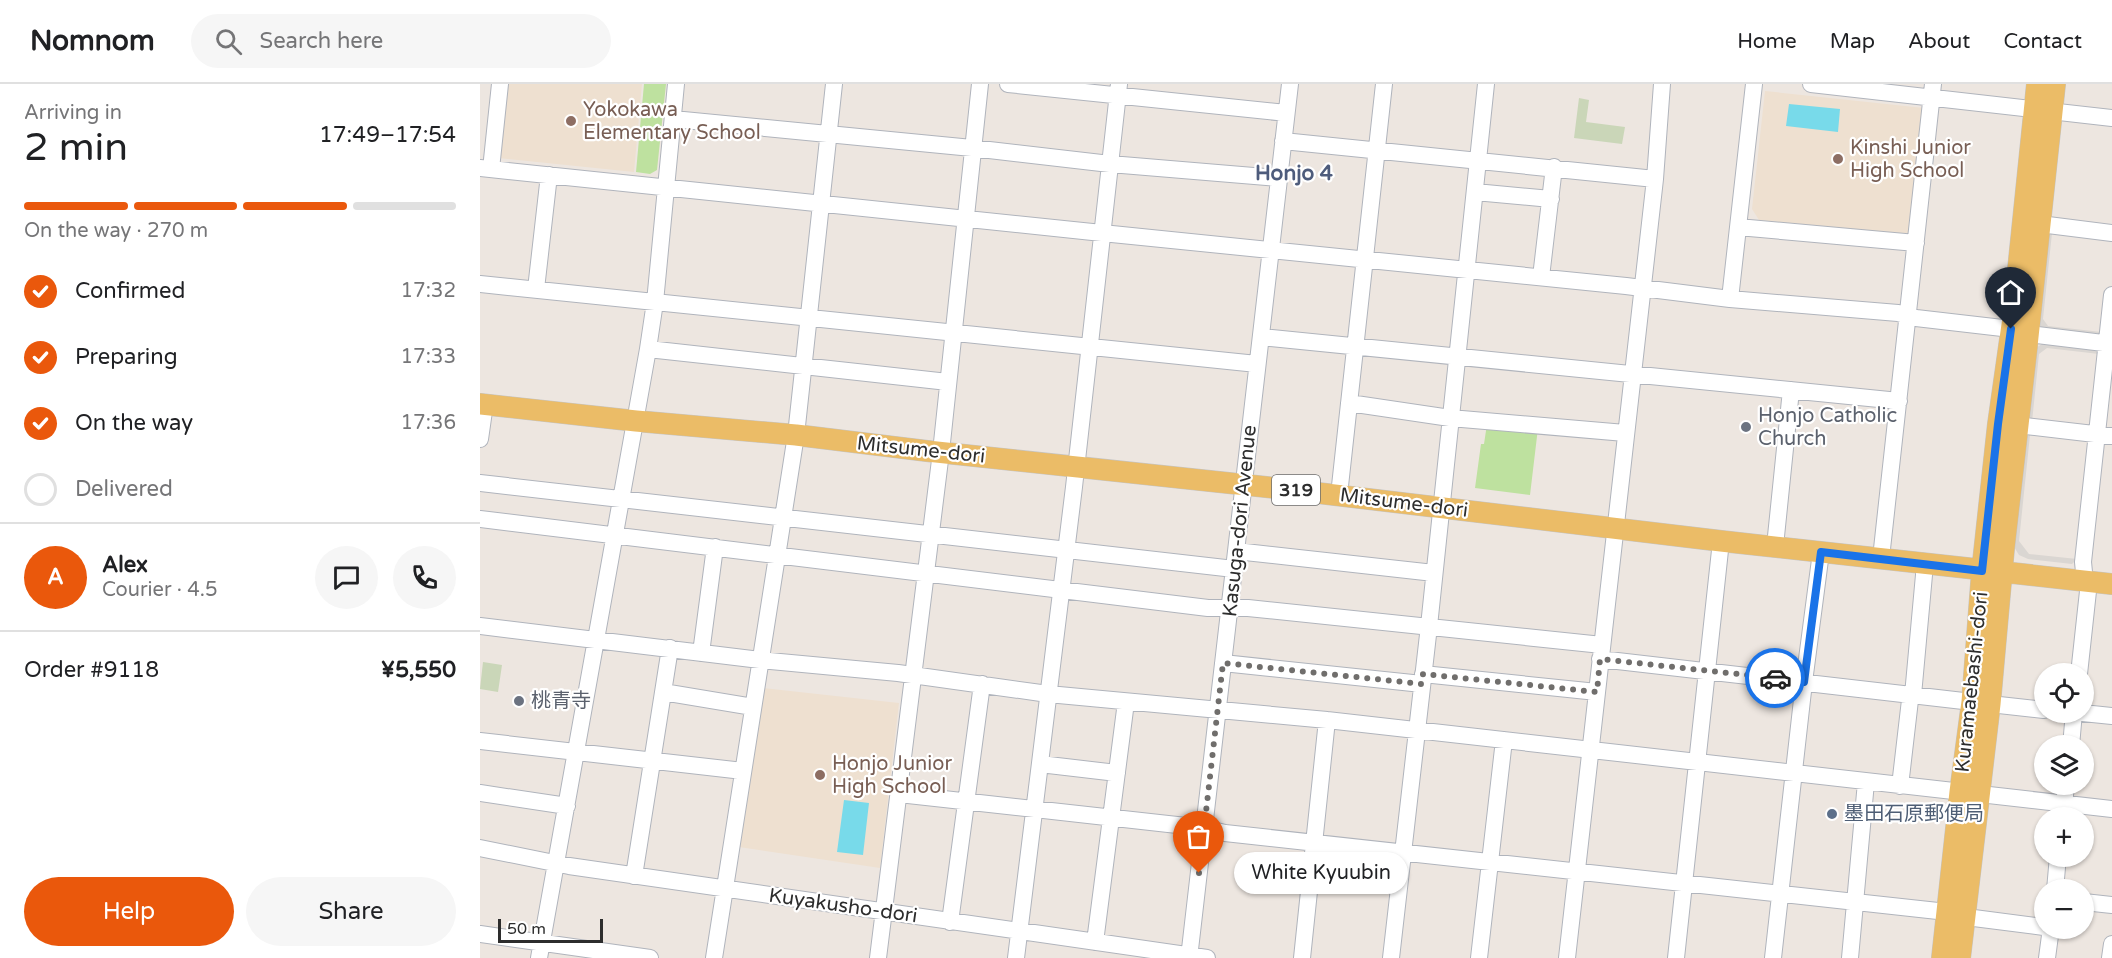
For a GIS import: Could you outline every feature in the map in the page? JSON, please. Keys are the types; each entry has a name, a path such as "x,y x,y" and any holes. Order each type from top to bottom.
{"main road":[{"name":"Kuramaebashi-dori","path":"1960,958 1956,915 1981,703 1992,572 1998,424 2020,332 2040,224 2043,110 2037,84"},
{"name":"Kuramaebashi-dori","path":"1992,572 2017,426 2020,332 2043,110 2055,84"},
{"name":"Mitsume-dori","path":"482,404 796,435 1244,484 1721,541 2112,584"},
{"name":"Kuramaebashi-dori","path":"1942,958 1956,915"}],"street":[{"path":"500,84 485,168 1642,287 1730,299 1908,315 1916,318 2109,344"},
{"path":"540,950 648,349 655,302 676,84"},
{"path":"714,958 796,435 834,84"},
{"path":"878,958 927,574 980,84"},
{"path":"1008,84 1119,90 1286,113"},
{"name":"Kasuga-dori Avenue","path":"1189,957 1290,84"},
{"path":"1339,495 1384,84"},
{"path":"1391,958 1429,626 1486,84"},
{"path":"1567,958 1655,179 1662,84"},
{"path":"1730,299 1754,84"},
{"path":"1811,84 1933,91 2043,110 2112,118"},
{"path":"1016,958 1119,90"},
{"path":"1881,558 1933,91"},
{"path":"673,119 1110,164 1279,178"},
{"path":"1283,141 1478,159 1655,179"},
{"path":"1541,277 1554,167"},
{"path":"536,289 549,175"},
{"path":"1475,192 1551,199"},
{"path":"2040,224 2112,233"},
{"path":"1738,227 1916,243"},
{"path":"480,284 1257,364"},
{"path":"2080,663 2087,582 2083,562 2104,435 2112,295"},
{"path":"1261,337 1899,401"},
{"path":"648,349 948,382"},
{"path":"1775,546 1791,390"},
{"path":"1349,403 1450,418 1625,433"},
{"path":"480,439 482,404"},
{"path":"2017,426 2104,435"},
{"path":"480,483 1234,569"},
{"path":"480,519 1208,608 1248,608 1429,626 1601,652 1707,671 2034,709"},
{"path":"1676,958 1686,883 1721,541"},
{"path":"701,653 715,547"},
{"path":"1236,551 1434,573"},
{"path":"1773,958 1782,893 1793,772 1821,552"},
{"path":"1900,786 1910,700 1913,695 1925,564"},
{"path":"480,626 760,660 913,675 1048,694 1327,720 1793,772 1969,793 2042,807"},
{"path":"634,876 670,648"},
{"path":"1223,663 1597,692"},
{"path":"950,922 982,684"},
{"path":"663,692 753,707"},
{"path":"1095,942 1126,702"},
{"path":"2094,715 2112,717"},
{"path":"1302,958 1327,720"},
{"path":"1479,958 1504,740"},
{"path":"480,741 743,771"},
{"path":"1040,764 1117,773"},
{"path":"1850,958 1866,782"},
{"path":"480,793 567,806"},
{"path":"899,794 1204,828 1225,833 1782,893 2034,926"},
{"path":"2094,810 2112,809"},
{"name":"Kuyakusho-dori","path":"480,848 556,864 634,876 1207,958"},
{"path":"2094,903 2112,905"},
{"path":"480,934 540,950 650,958"},
{"path":"2047,958 2049,939"},
{"path":"2110,958 2112,944"}],"shaded area":[{"name":"Yokokawa Elementary School","path":"507,84 642,84 634,172 499,158"},
{"name":"Kinshi Junior High School","path":"1765,91 1924,108 1909,235 1759,220 1752,209"},
{"path":"2052,233 2043,319 2048,326 2101,332 2098,336 2041,328 2039,324 2049,234"},
{"path":"2043,343 2097,350 2099,354 2047,348 2039,354 2032,422 2029,421 2033,359 2036,348"},
{"path":"2030,435 2019,541 2029,554 2077,559 2072,564 2028,559 2019,555 2014,547 2026,436"},
{"name":"Honjo Junior High School","path":"763,688 899,703 880,868 739,847"}],"green space":[{"path":"644,84 666,84 657,170 650,174 636,172"},
{"path":"1579,98 1589,100 1586,122 1625,127 1622,144 1574,138"},
{"path":"1487,424 1538,428 1530,495 1475,488 1481,444 1484,444"},
{"path":"483,662 502,665 498,692 480,689"}],"water":[{"path":"1789,104 1840,109 1838,132 1786,126"},
{"path":"844,800 869,803 863,855 837,852"}],"way so far":[{"path":"1199,873 1223,663 1422,684 1423,674 1597,692 1600,659 1775,678"}],"place":[{"name":"Yokokawa Elementary School","path":"571,121"},
{"name":"Kinshi Junior High School","path":"1838,159"},
{"name":"Honjo Catholic Church","path":"1746,427"},
{"name":"桃青寺","path":"519,701"},
{"name":"Honjo Junior High School","path":"820,775"},
{"name":"墨田石原郵便局","path":"1832,814"},
{"name":"White Kyuubin","path":"1199,873"}],"district":[{"name":"Honjo 4","path":"1294,173"}],"route":[{"path":"1775,678 1804,682 1821,552 1982,571 2011,329"}]}
